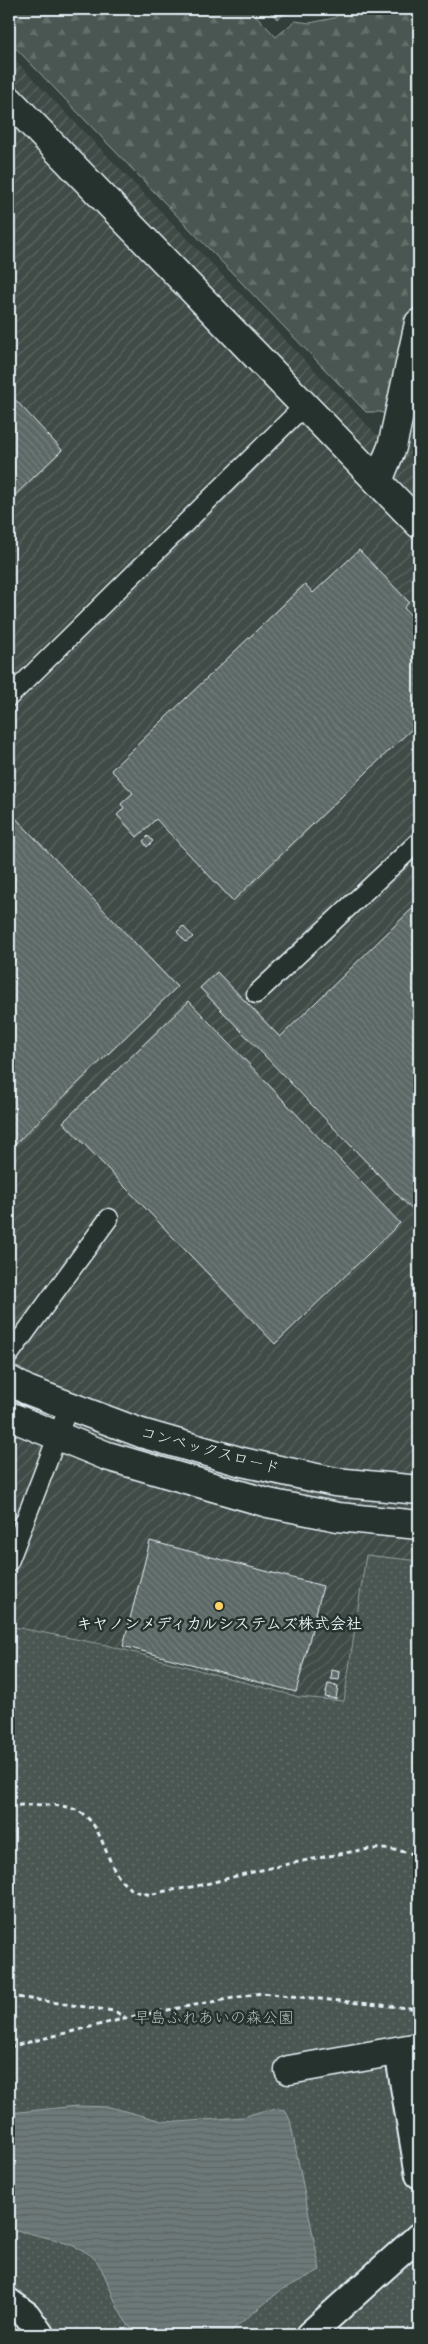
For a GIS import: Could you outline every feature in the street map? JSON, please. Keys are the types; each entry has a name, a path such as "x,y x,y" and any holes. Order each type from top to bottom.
{"street":[{"path":"9,100 378,481 417,518"},
{"path":"378,481 392,447 419,323"},
{"name":"コンベックスロード","path":"9,1380 27,1390 141,1434 242,1462 335,1482 419,1490"},
{"name":"コンベックスロード","path":"9,1416 107,1456 268,1503 338,1517 419,1525"},
{"path":"289,2070 409,2049 419,2175"},
{"path":"309,2335 419,2236"},
{"path":"9,2302 27,2315 41,2335"}],"lane":[{"path":"9,697 305,405"},
{"path":"256,994 419,841"},
{"path":"9,1355 109,1218"},
{"path":"9,1562 69,1406"}],"path":[{"path":"9,1805 62,1807 80,1812 98,1834 113,1869 121,1880 132,1889 147,1894 200,1887 257,1871 354,1851 376,1849 400,1850 419,1855"},
{"path":"9,2047 126,2018 261,1993 419,2009"},
{"path":"9,1996 114,2011 126,2018"}],"shaded area":[{"path":"267,9 331,9 318,13 293,11 277,19"},
{"path":"9,54 402,461 419,417 419,1561 366,1555 344,1701 299,1697 106,1645 9,1626"},
{"path":"77,2106 110,2107 162,2121 178,2122 243,2117 262,2111 285,2110 290,2120 320,2270 280,2291 226,2335 138,2335 122,2315 102,2270 89,2254 61,2241 9,2228 9,2113"}],"green space":[{"path":"9,9 250,9 276,37 295,21 310,23 334,18 347,9 419,9 419,403 408,434 381,412 366,412 9,41"},
{"name":"早島ふれあいの森公園","path":"366,1555 419,1561 419,2335 9,2335 9,1626 106,1645 299,1697 344,1701"}],"building":[{"path":"9,393 62,450 9,501"},
{"path":"359,550 409,602 404,608 419,624 419,722 233,901 156,819 137,837 117,815 124,808 121,804 133,793 111,770 305,584 313,593"},
{"path":"9,811 177,987 9,1150"},
{"path":"148,836 153,841 147,847 143,841"},
{"path":"419,902 419,1217 200,988 217,972 280,1037"},
{"path":"183,926 193,937 186,942 177,932"},
{"path":"189,1001 400,1223 275,1344 63,1122"},
{"path":"9,1246 14,1251 9,1256"},
{"path":"150,1541 323,1586 296,1692 123,1646"},
{"path":"332,1670 340,1672 339,1680 331,1679"},
{"path":"328,1684 338,1686 336,1699 325,1697"}],"place":[{"name":"キヤノンメディカルシステムズ株式会社","path":"219,1606"}]}
